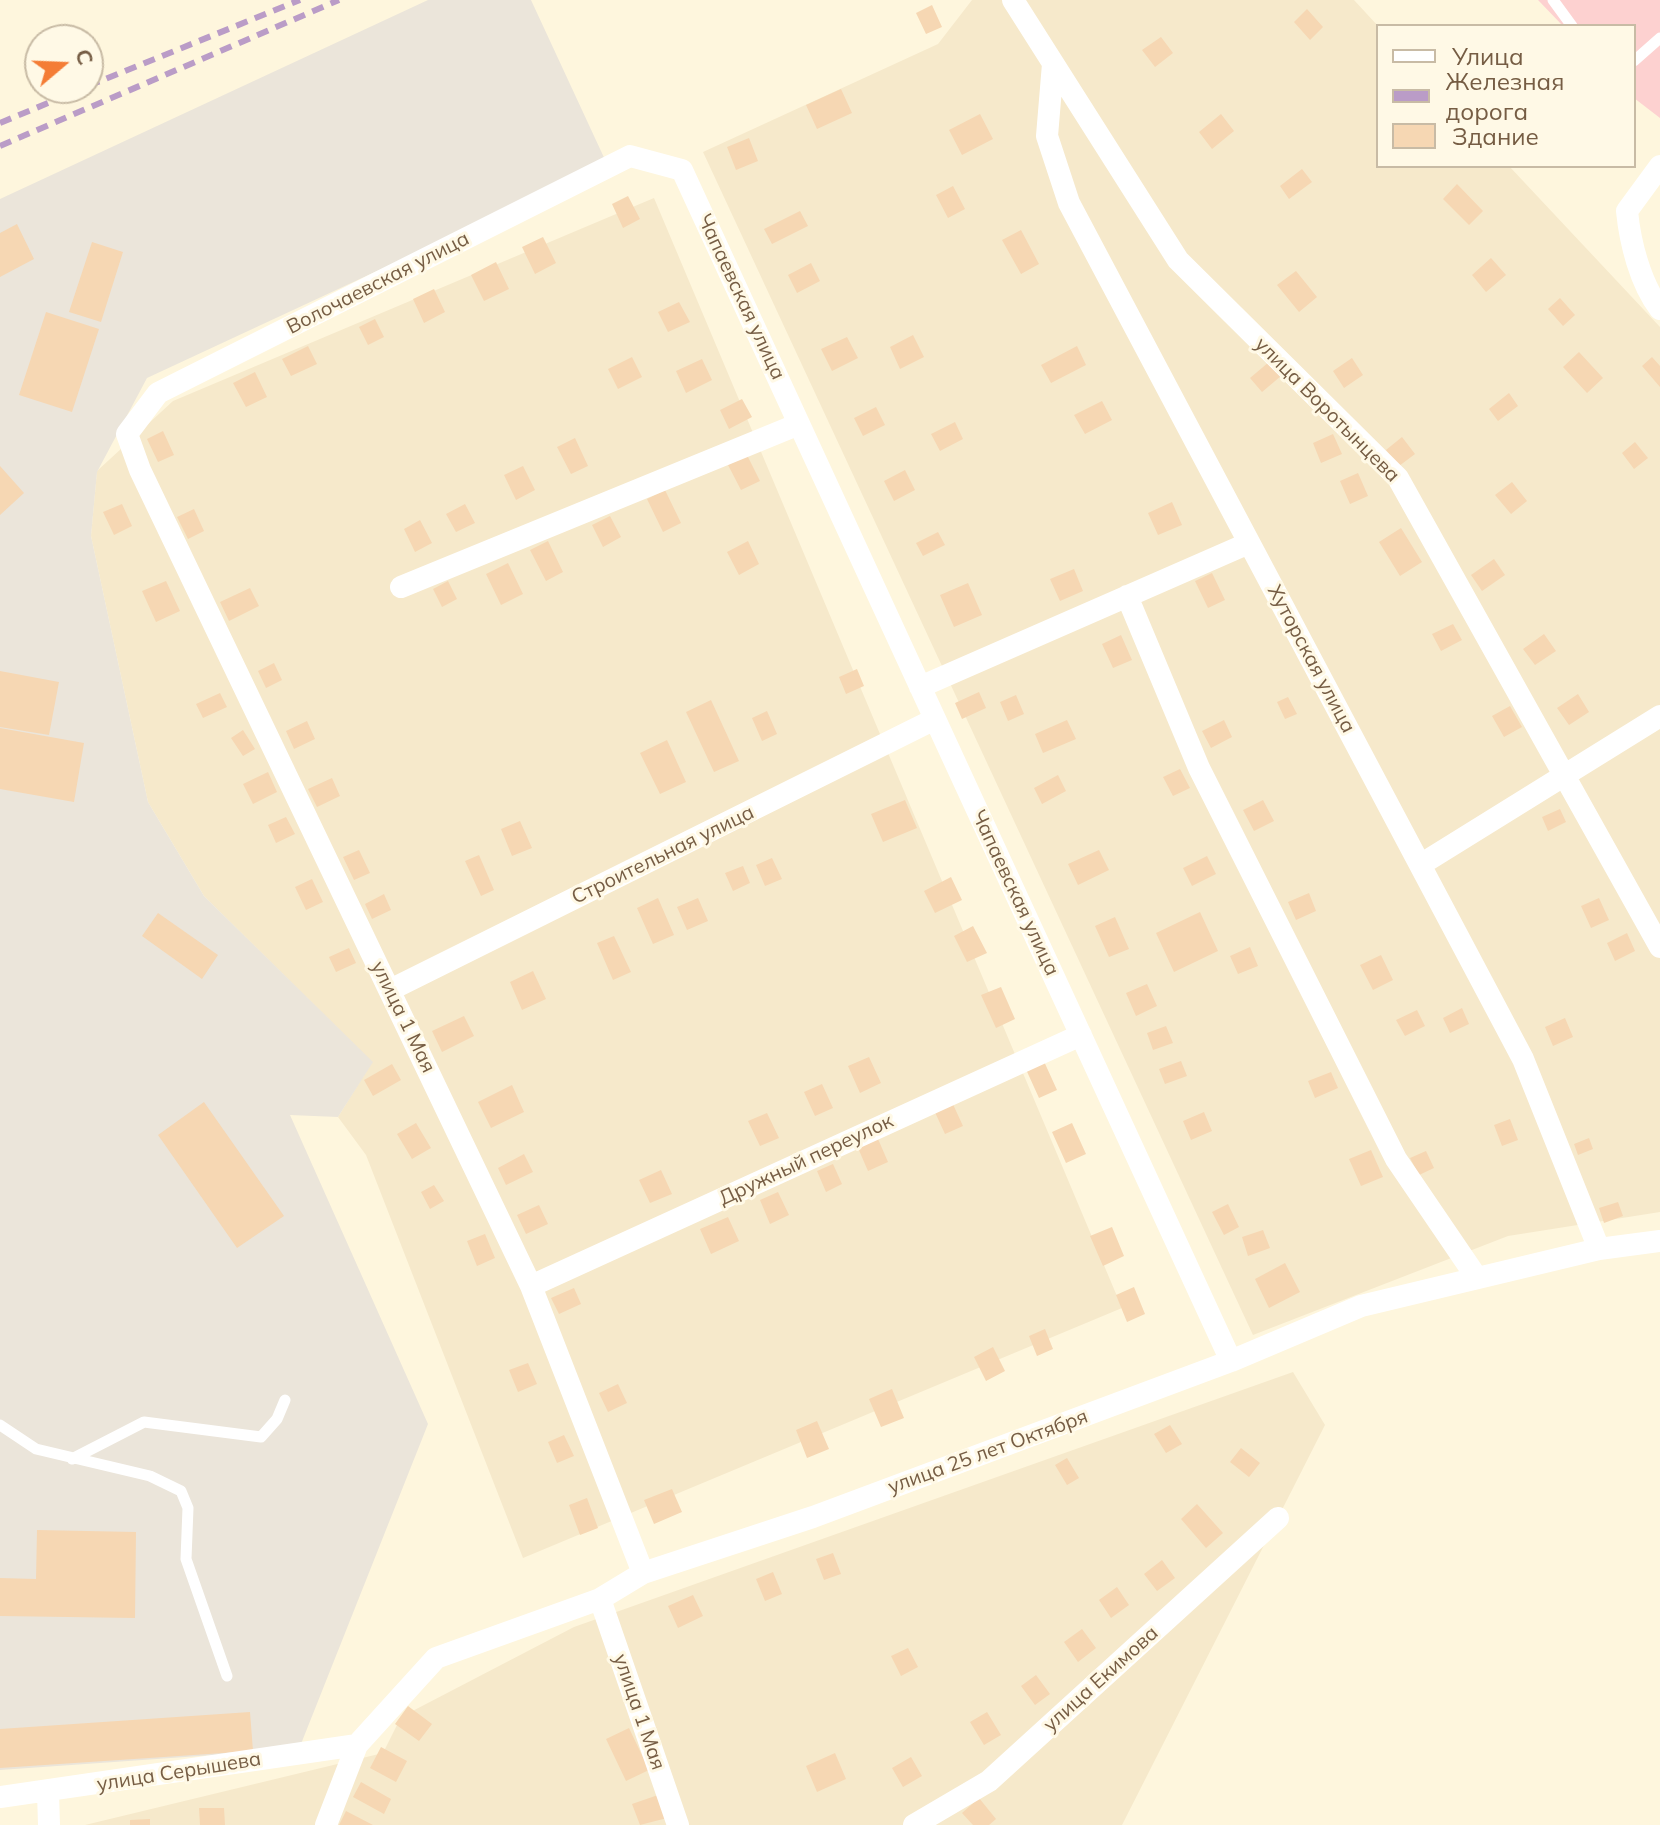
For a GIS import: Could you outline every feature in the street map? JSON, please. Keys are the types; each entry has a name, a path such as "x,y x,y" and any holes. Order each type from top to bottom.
{"street":[{"name":"улица Воротынцева","path":"1013,0 1178,260 1398,478 1660,947"},
{"name":"Хуторская улица","path":"1053,64 1047,136 1069,203 1523,1059 1599,1249"},
{"name":"Волочаевская улица","path":"140,470 127,434 158,393 630,156 682,170"},
{"path":"1660,166 1627,211 1629,233 1643,275 1660,309"},
{"name":"Чапаевская улица","path":"682,170 1231,1361"},
{"path":"401,587 799,424"},
{"name":"улица 1 Мая","path":"140,470 531,1286 643,1573"},
{"path":"920,687 1249,543"},
{"path":"1127,596 1199,768 1396,1159 1477,1278"},
{"path":"1420,865 1660,716"},
{"name":"Строительная улица","path":"390,990 935,719"},
{"name":"Дружный переулок","path":"531,1286 1081,1035"},
{"name":"улица 25 лет Октября","path":"357,1745 436,1658 600,1599 643,1573 813,1517 1231,1361 1361,1306 1599,1249 1660,1241"},
{"name":"улица Екимова","path":"914,1825 989,1781 1278,1518"},
{"name":"улица 1 Мая","path":"600,1599 678,1825"},
{"path":"326,1825 357,1745"},
{"name":"улица Серышева","path":"0,1797 357,1745"},
{"path":"48,1792 49,1825"}],"lane":[{"path":"1553,0 1571,24"},
{"path":"1636,59 1660,38"},
{"path":"72,1459 144,1422 261,1437 277,1419 285,1400"},
{"path":"0,1425 36,1449 150,1476 181,1491 188,1508 186,1559 227,1676"}],"shaded area":[{"path":"428,0 531,0 607,164 147,378 97,472 91,536 148,802 204,896 373,1062 338,1117 290,1115 428,1424 299,1749 0,1770 0,199"},
{"path":"972,0 1354,0 1376,24 1376,168 1511,168 1660,327 1660,1212 1508,1236 1253,1335 703,152 938,44"},
{"path":"1538,0 1660,0 1660,118 1636,100 1636,24 1561,24"},
{"path":"654,198 1122,1308 523,1558 366,1155 338,1117 372,1062 204,896 148,802 91,536 97,471 173,401"},
{"path":"1293,1372 1325,1425 1122,1825 85,1825 383,1753 401,1717 574,1627"}],"building":[{"path":"932,5 942,27 926,34 916,13"},
{"path":"1307,9 1323,27 1310,40 1294,22"},
{"path":"1161,37 1173,53 1155,67 1142,50"},
{"path":"841,89 852,113 817,129 806,105"},
{"path":"980,114 993,139 962,155 949,130"},
{"path":"1221,114 1234,131 1212,149 1199,132"},
{"path":"749,138 758,161 736,170 727,147"},
{"path":"1302,169 1312,182 1289,199 1280,186"},
{"path":"1457,184 1483,211 1469,225 1443,199"},
{"path":"953,186 965,209 948,218 936,195"},
{"path":"628,196 640,219 623,228 612,204"},
{"path":"800,211 808,226 772,244 764,229"},
{"path":"17,224 34,259 0,277 0,233"},
{"path":"1021,230 1039,264 1021,274 1002,240"},
{"path":"543,237 556,263 535,274 522,247"},
{"path":"92,242 123,252 101,322 69,312"},
{"path":"1491,258 1506,275 1486,292 1472,275"},
{"path":"496,262 509,289 484,301 471,275"},
{"path":"811,263 820,281 797,293 788,275"},
{"path":"1296,271 1317,297 1299,312 1277,285"},
{"path":"434,289 445,312 424,323 413,299"},
{"path":"1560,298 1575,315 1563,326 1548,309"},
{"path":"679,302 690,322 668,332 658,312"},
{"path":"46,312 99,329 72,412 19,395"},
{"path":"375,319 384,337 368,345 359,327"},
{"path":"913,335 924,357 900,369 890,347"},
{"path":"847,337 858,358 832,371 821,349"},
{"path":"308,346 317,364 291,376 282,359"},
{"path":"1077,346 1086,365 1051,383 1041,365"},
{"path":"1579,352 1603,378 1587,393 1563,367"},
{"path":"632,357 642,377 618,389 608,369"},
{"path":"1652,357 1660,366 1660,387 1642,366"},
{"path":"1352,358 1363,375 1344,388 1333,371"},
{"path":"702,359 712,380 686,393 676,371"},
{"path":"1269,362 1281,376 1262,392 1250,378"},
{"path":"255,372 267,397 246,407 233,383"},
{"path":"1509,393 1518,406 1498,421 1489,409"},
{"path":"742,399 752,417 729,429 720,410"},
{"path":"1102,401 1112,420 1085,434 1074,415"},
{"path":"876,407 885,425 863,436 854,418"},
{"path":"955,422 963,439 940,451 931,434"},
{"path":"163,431 174,455 158,462 147,439"},
{"path":"1333,434 1342,454 1321,463 1313,443"},
{"path":"1402,437 1415,454 1399,466 1386,450"},
{"path":"575,438 588,466 571,474 557,447"},
{"path":"1635,442 1648,458 1634,469 1622,453"},
{"path":"747,455 760,481 741,490 728,465"},
{"path":"0,466 24,493 0,515"},
{"path":"523,466 535,490 516,500 504,475"},
{"path":"905,470 915,490 894,501 884,481"},
{"path":"1358,473 1368,496 1350,504 1340,481"},
{"path":"1512,482 1527,501 1511,514 1495,495"},
{"path":"665,490 681,523 663,532 647,499"},
{"path":"1172,502 1182,525 1158,535 1148,513"},
{"path":"122,504 132,526 114,535 103,512"},
{"path":"465,504 475,523 456,532 446,514"},
{"path":"194,509 204,531 188,539 177,517"},
{"path":"610,516 621,537 603,547 592,525"},
{"path":"420,520 432,543 415,552 404,529"},
{"path":"1401,528 1422,562 1400,576 1379,542"},
{"path":"938,532 945,545 923,556 916,543"},
{"path":"548,541 563,572 546,581 530,550"},
{"path":"748,541 759,564 739,575 727,552"},
{"path":"1494,559 1505,575 1482,591 1471,575"},
{"path":"508,563 523,594 501,605 486,574"},
{"path":"1074,569 1083,591 1060,601 1050,579"},
{"path":"1212,573 1225,600 1208,608 1195,581"},
{"path":"166,581 180,611 156,622 142,591"},
{"path":"448,581 457,599 442,607 433,589"},
{"path":"968,583 982,615 954,627 940,595"},
{"path":"250,588 259,606 229,621 220,602"},
{"path":"1453,624 1462,640 1441,651 1432,634"},
{"path":"1544,634 1556,651 1535,665 1523,649"},
{"path":"1121,635 1132,660 1113,668 1102,644"},
{"path":"274,663 282,680 266,688 258,671"},
{"path":"857,669 864,686 846,694 839,677"},
{"path":"0,671 59,682 49,735 0,727"},
{"path":"979,692 986,708 962,719 955,703"},
{"path":"220,693 227,707 203,718 196,704"},
{"path":"1578,694 1589,712 1569,725 1557,708"},
{"path":"1016,695 1024,714 1008,721 1000,702"},
{"path":"1288,697 1297,714 1285,719 1277,702"},
{"path":"711,700 739,761 714,772 686,712"},
{"path":"1510,706 1522,727 1504,737 1492,716"},
{"path":"767,711 777,734 762,741 752,718"},
{"path":"1067,720 1076,739 1043,753 1035,734"},
{"path":"1224,720 1232,737 1211,748 1202,731"},
{"path":"307,721 315,739 294,749 286,731"},
{"path":"0,728 84,743 74,802 0,789"},
{"path":"243,730 255,749 243,756 231,738"},
{"path":"667,740 686,782 660,794 640,753"},
{"path":"1180,769 1190,788 1173,796 1163,777"},
{"path":"268,772 277,792 253,804 243,784"},
{"path":"1058,775 1066,791 1042,804 1034,788"},
{"path":"332,778 340,796 317,807 308,789"},
{"path":"905,800 917,828 883,842 871,814"},
{"path":"1263,800 1274,821 1254,831 1243,810"},
{"path":"1560,809 1566,822 1548,831 1542,817"},
{"path":"286,817 295,834 276,843 268,825"},
{"path":"520,821 532,848 512,856 501,829"},
{"path":"359,850 370,873 354,880 343,857"},
{"path":"1099,850 1109,870 1078,885 1068,864"},
{"path":"479,855 494,890 481,896 465,861"},
{"path":"1207,856 1216,874 1192,886 1183,868"},
{"path":"772,858 782,879 765,886 756,865"},
{"path":"743,866 750,883 733,891 725,873"},
{"path":"951,877 962,900 935,913 924,891"},
{"path":"312,879 323,902 306,910 295,887"},
{"path":"1309,893 1316,911 1296,920 1288,902"},
{"path":"384,894 391,910 372,919 365,904"},
{"path":"658,898 674,935 653,944 637,908"},
{"path":"698,898 708,921 687,930 677,907"},
{"path":"1599,898 1609,920 1591,928 1581,906"},
{"path":"1200,912 1218,951 1174,972 1156,933"},
{"path":"158,913 218,955 202,979 142,936"},
{"path":"1115,917 1129,949 1109,957 1095,926"},
{"path":"973,926 987,953 967,962 954,936"},
{"path":"1627,933 1635,951 1615,961 1607,943"},
{"path":"614,936 631,972 613,980 597,943"},
{"path":"1250,947 1258,966 1238,974 1230,956"},
{"path":"349,948 356,963 336,972 329,957"},
{"path":"1381,955 1393,980 1373,990 1360,965"},
{"path":"533,971 546,999 522,1010 510,982"},
{"path":"1147,984 1157,1006 1136,1016 1126,993"},
{"path":"1001,987 1015,1019 996,1028 981,995"},
{"path":"1462,1008 1469,1024 1450,1033 1443,1018"},
{"path":"1417,1010 1425,1026 1405,1036 1396,1020"},
{"path":"464,1016 474,1036 442,1052 432,1031"},
{"path":"1565,1018 1573,1037 1553,1046 1545,1027"},
{"path":"1166,1026 1173,1043 1153,1050 1147,1033"},
{"path":"869,1057 881,1083 860,1093 848,1066"},
{"path":"1042,1057 1057,1090 1039,1098 1024,1065"},
{"path":"1181,1061 1187,1076 1165,1084 1159,1069"},
{"path":"392,1064 401,1080 373,1096 364,1080"},
{"path":"1331,1072 1338,1088 1315,1098 1308,1081"},
{"path":"822,1084 833,1108 815,1116 804,1092"},
{"path":"512,1085 524,1112 491,1128 478,1102"},
{"path":"951,1100 963,1126 945,1134 933,1108"},
{"path":"204,1102 284,1216 237,1248 158,1135"},
{"path":"1204,1112 1212,1131 1191,1140 1183,1121"},
{"path":"767,1113 779,1138 760,1146 748,1121"},
{"path":"1510,1119 1518,1140 1502,1146 1494,1125"},
{"path":"416,1123 431,1148 412,1159 397,1134"},
{"path":"1072,1123 1086,1154 1066,1163 1052,1132"},
{"path":"1589,1138 1593,1149 1578,1155 1574,1144"},
{"path":"878,1139 888,1162 868,1171 858,1148"},
{"path":"1371,1150 1383,1177 1361,1186 1349,1159"},
{"path":"1426,1151 1434,1168 1419,1175 1410,1158"},
{"path":"524,1154 533,1172 506,1185 498,1168"},
{"path":"833,1164 842,1184 826,1192 817,1171"},
{"path":"661,1170 672,1194 650,1203 639,1180"},
{"path":"434,1185 444,1201 430,1209 421,1192"},
{"path":"778,1192 789,1215 770,1224 760,1200"},
{"path":"1618,1202 1623,1216 1604,1223 1599,1208"},
{"path":"1228,1204 1239,1227 1224,1235 1212,1212"},
{"path":"539,1205 548,1224 526,1234 517,1215"},
{"path":"728,1217 739,1241 711,1254 700,1229"},
{"path":"1112,1227 1124,1256 1103,1266 1090,1236"},
{"path":"1263,1230 1270,1248 1248,1256 1242,1237"},
{"path":"485,1234 495,1258 477,1266 467,1241"},
{"path":"1285,1263 1300,1292 1269,1308 1255,1279"},
{"path":"1134,1287 1145,1314 1127,1322 1116,1295"},
{"path":"574,1288 581,1304 559,1314 551,1298"},
{"path":"1045,1329 1053,1349 1037,1356 1029,1336"},
{"path":"993,1347 1005,1371 986,1381 974,1357"},
{"path":"528,1363 537,1384 518,1392 509,1370"},
{"path":"618,1384 627,1403 608,1412 599,1393"},
{"path":"892,1389 904,1418 881,1427 869,1399"},
{"path":"817,1421 829,1449 807,1458 796,1430"},
{"path":"1170,1425 1182,1444 1166,1453 1154,1434"},
{"path":"564,1435 574,1456 557,1463 548,1442"},
{"path":"1241,1448 1260,1463 1249,1477 1230,1462"},
{"path":"1067,1458 1079,1478 1067,1485 1055,1465"},
{"path":"672,1489 682,1512 654,1524 644,1500"},
{"path":"587,1498 598,1528 580,1535 569,1505"},
{"path":"1197,1504 1223,1533 1206,1548 1181,1519"},
{"path":"37,1530 136,1532 135,1618 0,1616 0,1578 36,1579"},
{"path":"833,1553 841,1574 824,1580 816,1559"},
{"path":"1162,1560 1175,1578 1157,1591 1144,1574"},
{"path":"773,1572 782,1594 765,1601 756,1579"},
{"path":"1117,1587 1129,1605 1111,1618 1099,1600"},
{"path":"693,1595 703,1616 678,1628 668,1606"},
{"path":"1082,1629 1096,1648 1078,1662 1064,1642"},
{"path":"908,1648 918,1667 901,1676 891,1656"},
{"path":"1036,1675 1050,1694 1035,1705 1021,1686"},
{"path":"408,1706 432,1724 419,1741 395,1724"},
{"path":"250,1712 253,1751 0,1768 0,1729"},
{"path":"987,1712 1001,1735 984,1745 970,1722"},
{"path":"629,1728 649,1770 626,1781 606,1739"},
{"path":"381,1747 407,1761 396,1782 370,1768"},
{"path":"835,1753 846,1779 817,1792 806,1766"},
{"path":"911,1757 922,1776 903,1787 892,1768"},
{"path":"361,1782 391,1799 384,1814 353,1797"},
{"path":"658,1795 667,1818 640,1825 632,1804"},
{"path":"979,1798 996,1819 989,1825 973,1825 962,1813"},
{"path":"199,1808 224,1808 225,1825 200,1825"},
{"path":"346,1811 373,1825 339,1825"},
{"path":"150,1819 150,1825 130,1825 130,1820"}],"railway":[{"path":"104,80 300,0"},
{"path":"0,146 339,0"},
{"path":"0,123 46,104"}]}
